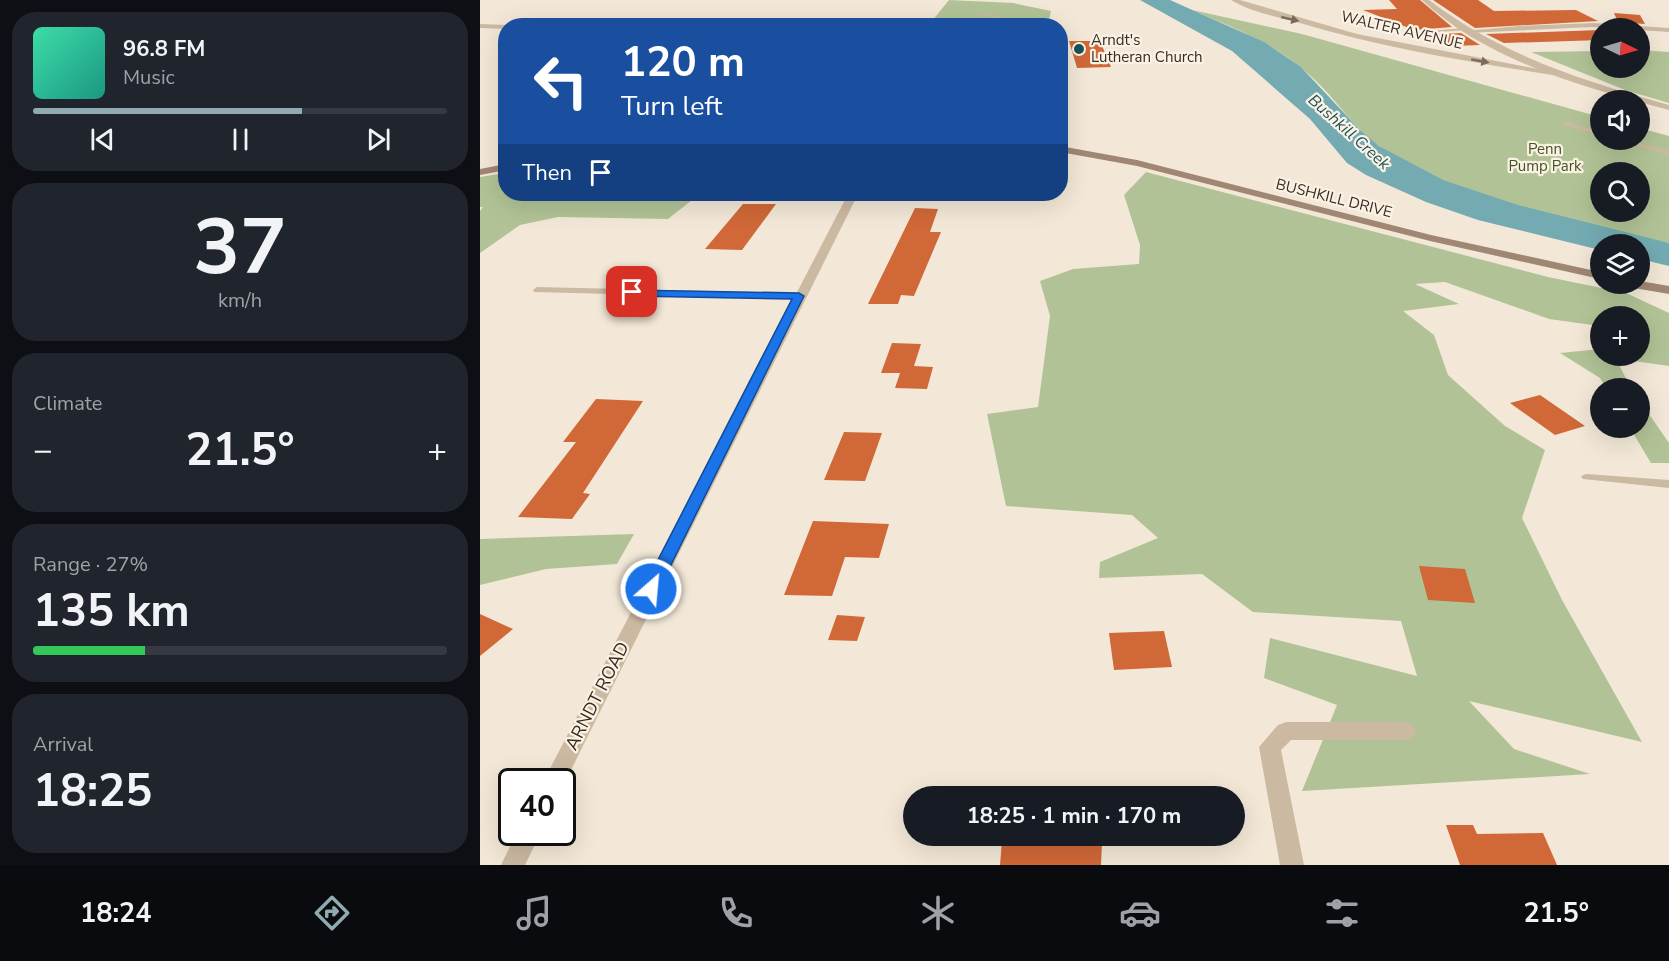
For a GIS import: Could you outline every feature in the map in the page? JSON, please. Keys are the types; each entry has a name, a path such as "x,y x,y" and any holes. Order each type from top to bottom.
{"main road":[{"name":"BUSHKILL DRIVE","path":"1068,150 1137,163 1430,238 1590,274"},
{"path":"480,172 498,169"},
{"path":"1650,287 1669,290"}],"street":[{"name":"WALTER AVENUE","path":"1234,0 1281,17 1470,59 1566,75"},
{"path":"1425,0 1466,30 1499,48 1566,75 1669,108"},
{"path":"1466,30 1582,23 1669,30"},
{"path":"480,26 498,27"},
{"name":"ARNDT ROAD","path":"561,768 849,201"},
{"path":"1292,865 1270,747 1286,731 1405,731"},
{"path":"513,865 522,846"}],"lane":[{"path":"973,18 983,14 1001,18"},
{"path":"1407,33 1466,30"},
{"path":"1565,123 1590,131"},
{"path":"1650,148 1669,153"},
{"path":"537,290 799,296"},
{"path":"1587,477 1669,484"}],"green space":[{"path":"949,0 1013,3 1051,11 1050,18 934,18"},
{"name":"Penn Pump Park","path":"1192,10 1302,34 1590,114 1590,150 1650,150 1650,131 1669,136 1669,243 1650,239 1650,234 1628,234 1520,207 1445,182 1412,166 1372,140 1303,70 1274,49"},
{"path":"1590,51 1590,76 1531,52"},
{"path":"1650,51 1669,52 1669,103 1650,97 1650,90 1625,90 1595,78 1650,78"},
{"path":"1146,172 1548,277 1590,286 1590,294 1628,294 1669,313 1669,366 1650,363 1650,306 1590,306 1590,325 1549,319 1445,282 1415,284 1459,304 1403,311 1434,335 1448,375 1505,426 1545,450 1522,518 1562,600 1642,742 1469,701 1514,749 1590,774 1302,791 1337,705 1264,678 1270,638 1417,676 1401,621 1253,612 1202,574 1099,578 1100,562 1158,538 1132,515 1006,506 987,414 1038,407 1050,316 1040,281 1073,269 1139,264 1140,245 1124,195"},
{"path":"498,174 498,201 691,201 668,219 558,217 520,225 480,253 480,211 483,207 480,207 480,177"},
{"path":"1590,350 1590,366 1620,366 1626,378 1600,378 1560,353"},
{"path":"1650,415 1669,443 1669,463 1651,463 1636,438 1650,438"},
{"path":"634,534 617,564 546,569 480,585 480,539"}],"water":[{"name":"Bushkill Creek","path":"1140,0 1170,0 1264,42 1301,67 1360,130 1379,146 1443,180 1518,205 1633,234 1590,234 1590,248 1478,220 1426,202 1366,175 1347,163 1310,119 1232,51"},
{"path":"1650,238 1669,243 1669,266 1650,261"}],"building":[{"path":"1389,0 1420,0 1452,27 1414,30 1363,10 1397,9"},
{"path":"1433,0 1478,0 1494,11 1576,10 1592,18 1590,21 1475,28"},
{"path":"1614,13 1640,15 1642,18 1616,18"},
{"path":"1590,30 1590,40 1504,43 1486,34"},
{"path":"1461,33 1480,45 1453,46 1426,35"},
{"path":"1069,41 1100,41 1111,67 1077,68"},
{"path":"743,204 776,204 742,250 705,249"},
{"path":"915,208 938,209 930,232 941,232 914,296 901,295 898,304 868,304"},
{"path":"892,343 921,344 914,366 933,367 927,389 895,388 900,373 881,373"},
{"path":"1540,395 1585,426 1555,435 1510,403"},
{"path":"596,399 643,401 583,493 590,494 572,519 518,517 576,442 563,442"},
{"path":"844,432 882,433 865,481 824,480"},
{"path":"813,521 889,524 879,558 845,557 832,596 784,595"},
{"path":"1419,566 1465,569 1475,603 1428,600"},
{"path":"480,614 513,629 480,656"},
{"path":"837,615 865,617 857,641 828,640"},
{"path":"1164,631 1172,667 1114,670 1109,633"},
{"path":"1446,825 1473,825 1477,834 1543,833 1557,865 1460,865"},
{"path":"1002,846 1102,846 1101,865 1000,865"}],"place":[{"name":"Arndt's Lutheran Church","path":"1079,49"}],"route":[{"path":"632,292 799,296 651,589"}]}
